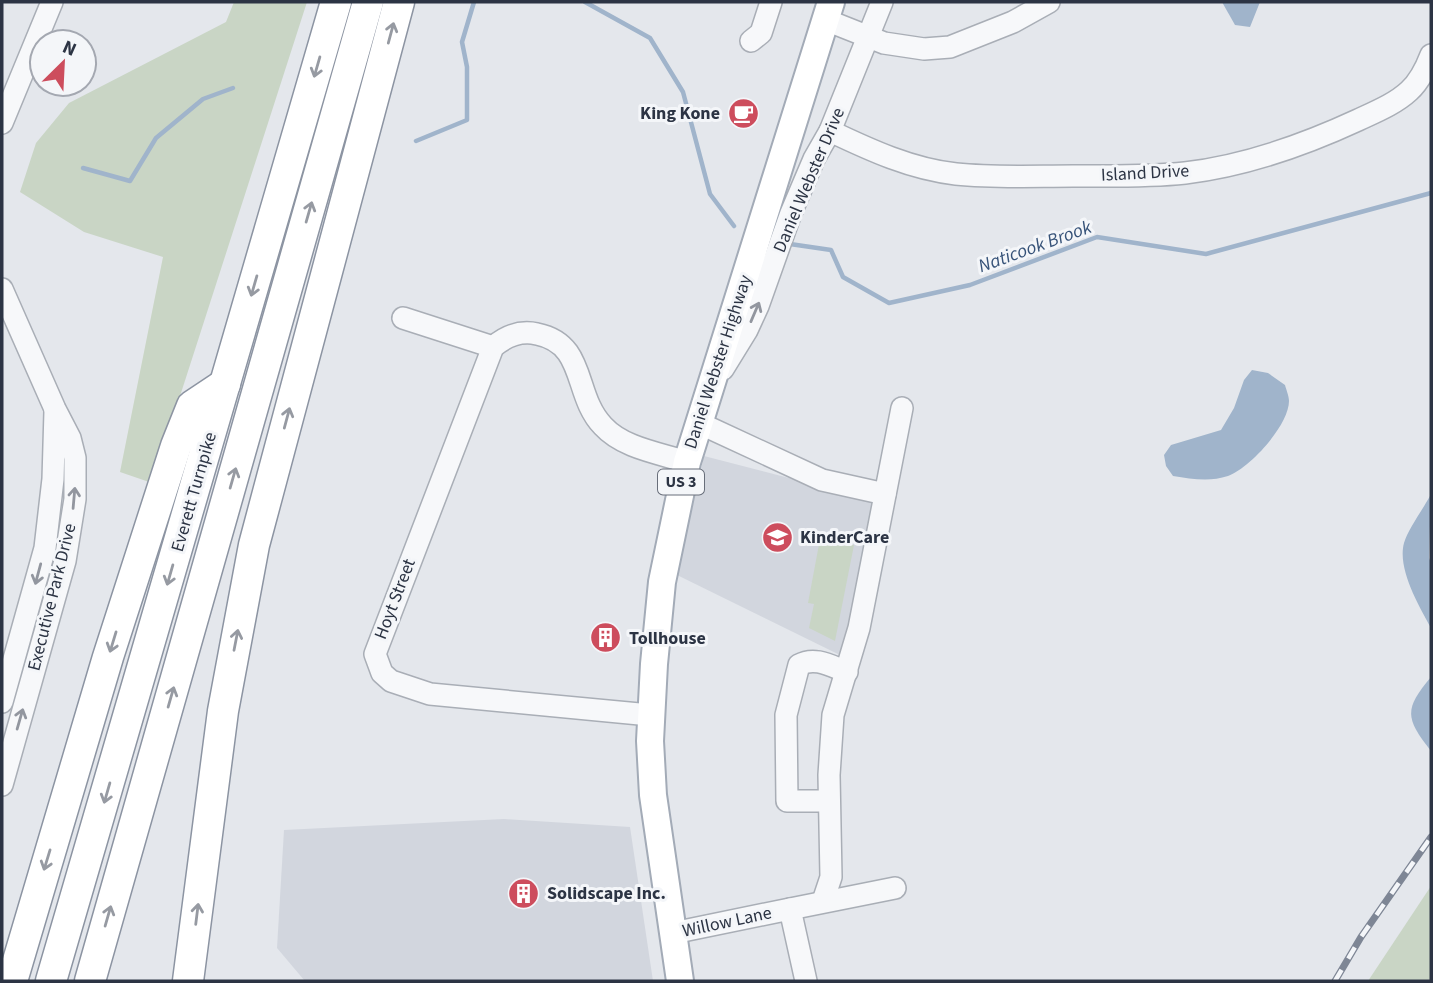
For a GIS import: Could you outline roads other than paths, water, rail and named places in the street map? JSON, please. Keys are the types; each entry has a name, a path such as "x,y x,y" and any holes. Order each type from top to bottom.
{"highway":[{"name":"Everett Turnpike","path":"51,981 337,2"},
{"name":"Everett Turnpike","path":"90,981 369,2"},
{"path":"188,981 223,711 254,545 399,2"},
{"path":"12,981 108,657 176,446 191,406 225,384"}],"main road":[{"name":"Daniel Webster Highway","path":"680,981 653,794 650,715 662,582 687,462 829,11"}],"street":[{"path":"2,123 52,2"},
{"path":"751,41 761,33 771,2"},
{"name":"Daniel Webster Drive","path":"709,392 753,318 791,213 814,159 830,131 882,2"},
{"path":"829,11 868,38 902,47 924,49 950,47 1013,22 1049,2"},
{"name":"Island Drive","path":"830,131 909,164 955,174 1016,177 1185,173 1269,154 1331,132 1382,109 1408,92 1420,77 1431,55"},
{"name":"Executive Park Drive","path":"2,289 70,438 75,458 75,499 71,532 2,785"},
{"path":"402,318 493,347 511,335 522,332 547,336 558,341 567,349 574,362 584,395 604,427 626,442 687,462"},
{"name":"Hoyt Street","path":"493,347 379,641 375,654 377,664 391,681 430,694 650,715"},
{"path":"824,901 831,877 829,801 833,715 848,672 902,408"},
{"name":"Executive Park Drive","path":"2,702 45,548 53,479 55,409"},
{"path":"699,423 822,480 885,494"},
{"path":"829,801 787,801 786,715 799,666 807,660 818,661 848,672"},
{"path":"790,909 895,888"},
{"name":"Willow Lane","path":"673,933 790,909 806,981"}],"water":[{"path":"1222,2 1260,2 1250,27 1235,25"},
{"path":"1252,370 1268,373 1285,385 1289,399 1287,411 1276,433 1247,464 1228,476 1194,479 1173,476 1166,466 1164,455 1171,445 1221,430 1234,408 1244,380"},
{"path":"1431,494 1431,628 1410,587 1403,553 1406,537"},
{"path":"1431,677 1431,751 1416,730 1411,714 1416,697"}],"waterway":[{"name":"Naticook Brook","path":"416,141 467,120 467,67 462,42 474,2"},
{"name":"Naticook Brook","path":"585,2 650,38 683,92 710,194 734,226"},
{"name":"Naticook Brook","path":"83,168 130,181 156,138 203,99 233,88"},
{"name":"Naticook Brook","path":"790,244 831,250 843,277 889,303 970,285 1097,237 1206,254 1431,193"}],"railway":[{"path":"1335,981 1361,937 1431,837"}],"place":[{"name":"King Kone","path":"743,113"},
{"name":"KinderCare","path":"777,537"},
{"name":"Tollhouse","path":"606,638"},
{"name":"Solidscape Inc.","path":"524,893"}]}
